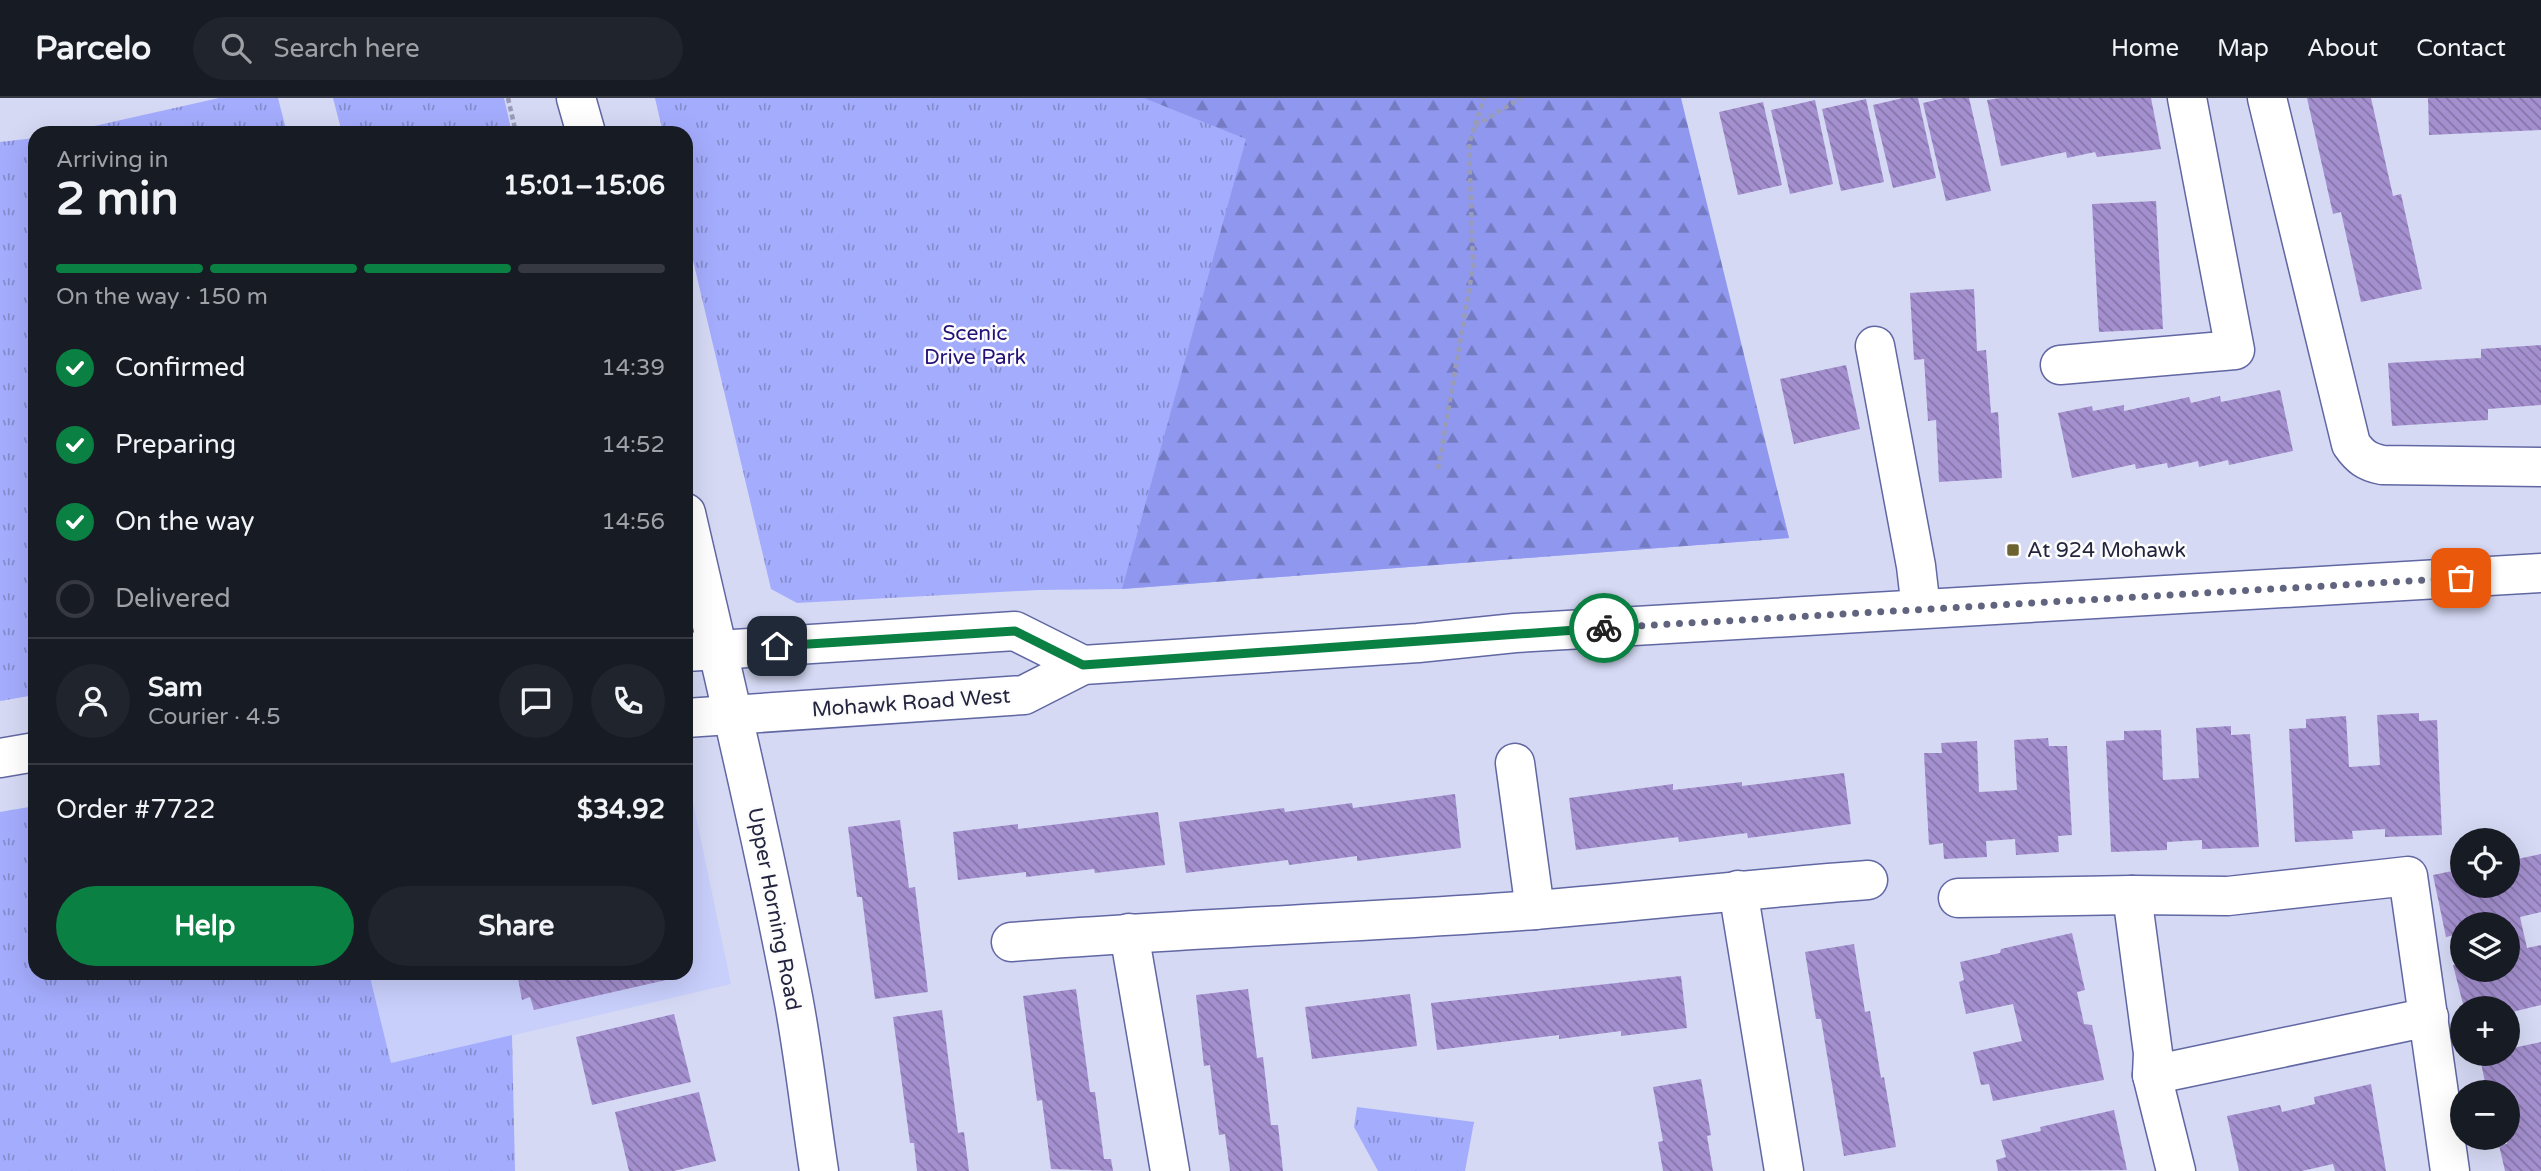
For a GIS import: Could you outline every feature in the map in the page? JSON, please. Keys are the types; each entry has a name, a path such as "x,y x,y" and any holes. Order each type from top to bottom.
{"main road":[{"path":"576,98 584,126"},
{"path":"2060,365 2235,350 2187,98"},
{"path":"2267,98 2351,444 2371,463 2382,465 2541,467"},
{"path":"1875,346 1916,566 1921,609"},
{"name":"Upper Horning Road","path":"693,573 702,651 733,715 793,1000 819,1171"},
{"name":"Mohawk Road West","path":"693,718 1024,695 1083,665 1418,643 1516,633 2541,573"},
{"path":"702,651 1015,631 1083,665"},
{"path":"0,758 28,753"},
{"path":"1514,763 1535,910"},
{"path":"1958,898 2228,896 2409,876 2450,1171"},
{"path":"1011,942 1535,910 1868,880"},
{"path":"1738,890 1784,1171"},
{"path":"2132,895 2153,1053 2152,1075 2176,1171"},
{"path":"1129,933 1170,1171"},
{"path":"2152,1075 2430,1017"}],"path":[{"path":"508,98 514,126"},
{"path":"1438,470 1473,267 1469,144 1484,98"},
{"path":"1475,126 1521,98"}],"shaded area":[{"path":"693,802 731,984 391,1064 371,980 693,980"}],"green space":[{"path":"219,98 278,98 285,126 94,126"},
{"path":"333,98 504,98 510,126 340,126"},
{"name":"Scenic Drive Park","path":"655,98 1677,98 1789,538 1122,589 1038,590 797,603 771,589 693,260 693,126 661,126"},
{"path":"1144,98 1681,98 1789,538 1122,589 1246,139"},
{"path":"28,139 28,696 0,701 0,142"},
{"path":"28,807 28,980 371,980 391,1063 512,1035 515,1171 0,1171 0,812"},
{"path":"1357,1107 1474,1122 1465,1171 1378,1171 1354,1127"}],"building":[{"path":"1903,98 1918,98 1936,178 1893,188 1873,105"},
{"path":"1944,98 1969,98 1991,191 1946,201 1923,103"},
{"path":"2151,98 2161,149 2097,157 2095,152 2067,158 2066,152 2001,166 1987,100"},
{"path":"2307,98 2371,98 2393,196 2401,194 2422,289 2361,302 2341,212 2333,214"},
{"path":"2428,98 2541,98 2541,130 2429,135"},
{"path":"1866,99 1884,182 1841,191 1822,109"},
{"path":"1815,100 1833,184 1790,194 1771,110"},
{"path":"1763,102 1782,185 1738,195 1719,112"},
{"path":"2156,201 2163,329 2099,332 2092,204"},
{"path":"1974,289 1977,351 1986,350 1991,413 1998,412 2002,478 1939,482 1936,420 1928,421 1924,359 1914,360 1910,293"},
{"path":"2541,345 2541,405 2488,409 2488,420 2392,426 2388,363 2481,358 2481,349"},
{"path":"1846,365 1860,429 1794,444 1780,379"},
{"path":"2280,390 2293,451 2229,465 2228,460 2199,467 2198,461 2168,468 2167,463 2136,469 2135,464 2072,478 2058,413 2092,406 2093,411 2124,405 2124,411 2189,397 2191,403 2220,396 2221,402"},
{"path":"2419,713 2419,721 2437,720 2442,835 2385,837 2385,829 2352,831 2353,839 2295,842 2289,729 2306,728 2306,719 2346,716 2349,767 2380,765 2377,715"},
{"path":"2231,726 2231,735 2250,734 2259,847 2202,849 2202,840 2167,842 2167,850 2111,852 2106,741 2124,740 2124,731 2161,730 2163,780 2199,778 2196,728"},
{"path":"2048,738 2049,746 2067,746 2072,835 2058,836 2059,852 2016,855 2015,839 1986,841 1987,857 1944,859 1943,843 1929,845 1924,753 1942,753 1941,743 1977,741 1979,792 2017,790 2014,740"},
{"path":"1844,773 1851,824 1748,838 1747,833 1679,842 1678,837 1576,850 1569,798 1673,784 1673,790 1742,782 1742,786"},
{"path":"1455,794 1461,848 1357,861 1357,856 1289,865 1288,860 1186,873 1179,822 1284,808 1285,812 1352,803 1353,808"},
{"path":"1158,812 1165,865 1095,873 1094,869 1026,877 1026,872 958,880 953,832 1018,824 1018,829"},
{"path":"900,820 909,888 915,887 928,992 875,999 862,897 857,897 848,827"},
{"path":"2541,854 2541,912 2520,917 2520,912 2450,912 2450,936 2446,937 2433,875 2450,871 2450,898 2520,898 2520,858"},
{"path":"2520,917 2527,948 2541,945 2541,1005 2520,1010 2520,996 2461,996 2457,982 2520,982"},
{"path":"2072,933 2085,990 2077,992 2084,1024 2092,1025 2104,1080 1993,1101 1989,1084 1981,1085 1973,1052 2022,1041 2013,1004 1966,1014 1959,982 1964,980 1960,962 2000,953 2001,949"},
{"path":"1854,944 1865,1012 1870,1011 1896,1147 1844,1156 1821,1019 1816,1019 1805,952"},
{"path":"1681,976 1687,1028 1621,1036 1621,1031 1559,1039 1559,1035 1437,1050 1431,1003"},
{"path":"518,980 666,980 534,1010 530,997 522,1000"},
{"path":"1076,989 1090,1092 1095,1092 1104,1159 1111,1159 1113,1171 1051,1169 1042,1100 1037,1101 1023,996"},
{"path":"1248,989 1257,1058 1263,1057 1271,1125 1278,1125 1283,1171 1230,1171 1225,1134 1219,1135 1210,1065 1204,1066 1196,995"},
{"path":"1410,994 1417,1046 1312,1059 1305,1007"},
{"path":"942,1010 958,1133 964,1132 969,1171 917,1171 914,1143 910,1143 893,1017"},
{"path":"674,1014 691,1082 592,1105 576,1037"},
{"path":"2541,1042 2541,1171 2505,1171 2500,1150 2520,1150 2520,1080 2485,1080 2482,1066 2520,1066 2520,1046"},
{"path":"1701,1079 1711,1135 1707,1136 1713,1171 1663,1171 1658,1142 1663,1141 1653,1087"},
{"path":"2371,1084 2386,1171 2335,1171 2333,1164 2302,1171 2239,1171 2227,1116 2280,1105 2282,1112 2315,1104 2314,1097"},
{"path":"699,1092 716,1161 674,1171 629,1171 615,1112"},
{"path":"2114,1110 2127,1170 1998,1171 1996,1160 2006,1157 2001,1140 2041,1131 2040,1127"}],"way so far":[{"path":"1604,628 2461,578"}],"place":[{"name":"At 924 Mohawk","path":"2013,550"}],"route":[{"path":"777,646 1015,631 1083,665 1604,628"}]}
